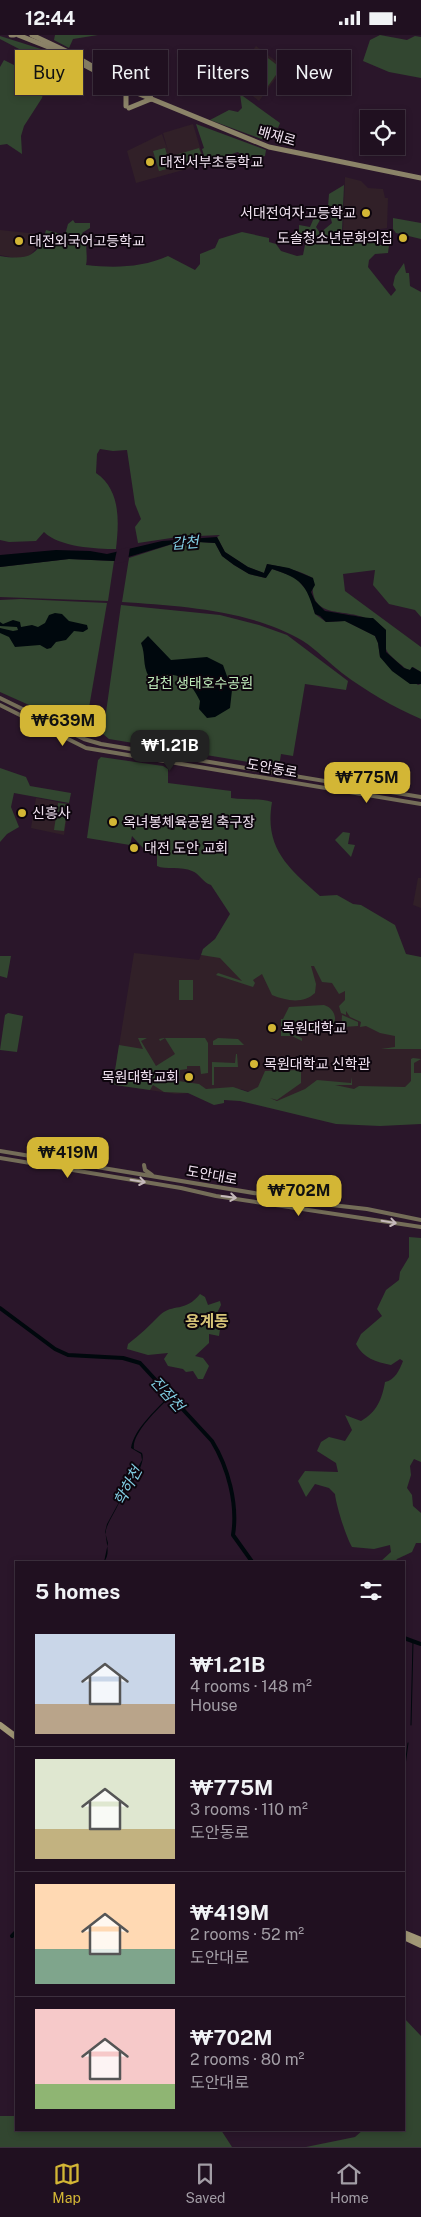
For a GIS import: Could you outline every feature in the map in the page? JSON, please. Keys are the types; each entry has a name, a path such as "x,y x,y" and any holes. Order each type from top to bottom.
{"highway":[{"path":"0,1727 15,1737"},
{"path":"405,1935 421,1943"}],"main road":[{"path":"18,35 56,50 93,69"},
{"path":"32,35 58,46 93,67"},
{"path":"126,95 128,107 151,99 150,95"},
{"name":"배재로","path":"141,95 269,147 421,178"},
{"name":"도안동로","path":"0,698 88,740 421,797"},
{"name":"도안동로","path":"0,705 86,748 421,804"},
{"name":"도안대로","path":"0,1151 314,1203 367,1209 421,1220"},
{"path":"73,1164 91,1162 98,1151"},
{"name":"도안대로","path":"0,1158 181,1188 216,1196 421,1227"},
{"path":"130,1173 140,1171 144,1165 146,1172 156,1177"}],"shaded area":[{"path":"256,46 261,50 253,50"},
{"path":"267,54 277,62 277,77 267,90"},
{"path":"251,95 263,95 259,101"},
{"path":"193,124 205,164 136,183 127,151 162,134 168,151 163,133"},
{"name":"서대전여자고등학교","path":"345,177 361,181 368,188 383,189 385,198 388,198 387,228 347,234 343,230"},
{"name":"대전외국어고등학교","path":"0,230 38,234 36,248 29,257 20,259 0,255"},
{"path":"36,798 69,804 64,835 31,828"},
{"path":"418,878 421,878 421,908 413,905"},
{"name":"목원대학교","path":"134,953 199,960 201,955 308,962 421,1026 421,1092 277,1101 241,1089 176,1094 115,1085 113,1083"}],"green space":[{"path":"55,35 98,35 73,39 69,48 54,40"},
{"path":"380,35 407,40 415,36 421,37 421,78 389,72 363,61 370,40"},
{"path":"0,36 43,50 21,50 0,39"},
{"path":"267,57 277,65 277,74 267,87"},
{"path":"4,60 14,65 15,63 15,95 43,95 24,126 21,136 22,154 7,144 0,145 0,67"},
{"path":"240,95 280,123 278,128 270,126 264,140 210,120 229,110 238,112 242,108"},
{"path":"196,124 266,150 265,156 245,160 238,152 206,162 202,149 204,148"},
{"path":"165,148 171,168 159,171 153,151"},
{"path":"199,148 204,162 178,170 172,156"},
{"path":"344,185 342,231 347,235 371,232 372,242 377,245 389,245 388,253 375,254 369,260 368,267 391,296 396,290 393,285 395,276 404,263 406,273 409,273 410,286 421,292 421,617 415,610 389,604 373,585 375,570 343,574 345,591 421,647 421,672 413,667 410,670 406,668 391,656 385,646 386,630 372,618 368,619 321,607 316,601 313,592 313,578 302,573 267,564 264,573 248,567 225,552 217,537 220,535 178,537 138,543 135,527 141,519 135,504 127,450 113,451 100,449 97,454 96,473 110,488 116,507 118,528 116,549 88,548 68,544 44,532 36,541 9,542 0,540 0,256 17,258 30,255 39,246 46,230 65,235 68,224 73,220 75,223 90,223 90,228 82,233 87,239 86,265 106,267 137,265 168,256 195,270 200,264 200,254 215,248 219,239 242,232 269,238 269,242 276,244 281,251 297,256 303,255 305,245 314,245 309,232 299,234 299,225 310,227 313,220 318,217 326,217 320,220 316,227 320,233 332,223 328,207 329,194"},
{"path":"393,218 421,223 421,239 396,233 393,229"},
{"path":"182,541 215,543 222,556 249,574 265,578 272,569 295,577 309,593 315,614 326,622 345,621 375,636 380,657 418,685 421,684 421,719 370,692 342,673 303,641 261,622 215,611 122,602 129,558"},
{"path":"69,559 114,561 108,601 0,597 0,567"},
{"path":"21,599 107,603 86,725 78,727 0,692 0,600"},
{"name":"갑천 생태호수공원","path":"121,605 220,615 259,625 287,635 348,681 346,690 305,684 293,756 281,754 279,767 109,739 103,734"},
{"path":"101,757 163,766 168,769 168,783 231,791 231,798 272,802 270,818 275,845 281,856 298,876 320,896 337,895 353,904 361,905 395,925 406,954 421,957 421,1049 381,1049 395,1047 395,1036 380,1033 366,1026 360,1027 361,1022 350,1017 346,1011 346,1015 341,1013 339,1006 345,1000 345,991 339,994 332,983 322,982 314,966 311,966 316,984 315,993 300,1000 283,999 272,995 262,974 253,980 255,983 253,987 216,975 218,973 242,981 220,958 201,955 203,949 215,939 230,914 211,885 195,872 157,866 157,851 151,844 143,848 132,836 130,845 87,838 98,760"},
{"path":"0,768 26,777 30,786 71,793 69,803 14,793 11,807 19,827 7,834 0,842"},
{"path":"58,803 68,804 64,831 54,830"},
{"path":"343,832 350,833 348,844 355,845 351,857 335,840"},
{"path":"0,956 11,956 7,978 0,976"},
{"path":"179,980 193,980 193,1000 179,1000"},
{"path":"324,1005 332,1010 335,1018 335,1022 330,1029 320,1032 303,1033 288,1027 284,1023 283,1027 290,1033 302,1038 302,1041 292,1036 281,1036 281,1019 283,1019 289,1007"},
{"path":"8,1013 23,1016 17,1052 0,1050 5,1015"},
{"path":"342,1015 358,1022 358,1026 343,1027 343,1034 341,1034"},
{"path":"138,1038 147,1038 141,1041 156,1066 175,1054 165,1038 205,1038 208,1043 208,1073 201,1074 200,1066 187,1066 187,1069 180,1070 179,1081 199,1084 206,1089 233,1087 248,1092 258,1087 265,1071 301,1070 301,1083 277,1100 270,1098 277,1101 305,1089 317,1080 351,1083 352,1077 352,1085 335,1085 354,1089 359,1086 405,1087 411,1081 411,1059 421,1059 414,1063 414,1073 421,1073 421,1124 380,1126 336,1124 240,1101 224,1100 224,1103 214,1105 188,1093 164,1092 153,1085 150,1090 115,1085 113,1083 119,1045 143,1049"},
{"path":"218,1038 238,1039 244,1045 213,1045 213,1041"},
{"path":"236,1054 238,1067 214,1067 214,1085 212,1085 212,1062 235,1063"},
{"path":"409,1237 421,1238 421,1462 414,1459 410,1466 411,1475 407,1488 412,1495 413,1506 421,1513 421,1543 416,1543 412,1552 396,1561 381,1561 391,1552 390,1545 374,1549 352,1547 337,1506 335,1494 329,1488 315,1484 306,1497 298,1481 305,1471 338,1472 336,1463 317,1451 321,1442 329,1437 345,1441 352,1430 345,1415 361,1421 367,1417 378,1405 385,1382 394,1377 400,1368 403,1361 400,1359 391,1365 375,1361 362,1353 356,1344 361,1334 382,1316 377,1309 386,1290 399,1280 400,1272 409,1257"},
{"path":"200,1294 205,1297 208,1305 220,1301 221,1305 215,1317 217,1319 224,1318 229,1326 226,1328 224,1323 221,1323 219,1336 209,1334 209,1343 195,1356 203,1358 209,1366 203,1379 198,1379 193,1371 186,1372 183,1369 168,1366 164,1359 168,1353 148,1355 127,1349 128,1344 165,1311 189,1304"},
{"path":"405,2019 421,2036 421,2147 306,2147 355,2137 362,2131 405,2131"},
{"path":"0,2116 15,2116 15,2131 222,2131 232,2147 0,2147"}],"water":[{"path":"217,537 225,552 248,567 264,573 267,564 289,568 313,578 315,585 311,592 315,601 325,611 373,618 386,630 386,652 404,668 410,670 412,667 421,672 421,684 410,684 392,671 380,657 375,636 345,621 326,622 315,614 309,596 296,580 272,569 266,578 249,574 222,556 215,543 182,541 115,561 69,559 0,567 0,555 56,550 90,551 107,554 162,541"},
{"path":"55,613 62,614 69,621 87,625 88,629 83,632 74,631 66,640 56,642 51,648 47,649 40,645 15,647 9,637 0,633 0,628 13,631 18,630 17,627 0,626 0,622 3,624 13,620 20,622 21,627 32,625 38,627 45,623 49,615"},
{"path":"148,636 171,660 207,657 223,665 232,690 230,708 215,717 207,718 199,709 200,701 195,692 184,679 174,675 149,677 141,643"},
{"path":"168,1397 137,1436 134,1449 142,1453 143,1458 141,1465 110,1520 106,1535 107,1524 142,1460 141,1454 131,1448 136,1434"}],"pier":[{"path":"130,547 128,561 114,564 117,550"}],"waterway":[{"name":"학하천","path":"0,1308 55,1349 68,1355 123,1358 140,1363 212,1441 218,1451 227,1474 233,1498 233,1535 252,1561"},
{"name":"진잠천","path":"405,1638 421,1644"},
{"path":"411,1725 413,1642"},
{"path":"405,1766 408,1743"},
{"path":"12,1936 15,1933"}],"place":[{"name":"대전서부초등학교","path":"150,162"},
{"name":"서대전여자고등학교","path":"366,213"},
{"name":"도솔청소년문화의집","path":"403,238"},
{"name":"대전외국어고등학교","path":"19,241"},
{"name":"신흥사","path":"22,813"},
{"name":"옥녀봉체육공원 축구장","path":"113,822"},
{"name":"대전 도안 교회","path":"134,848"},
{"name":"목원대학교","path":"272,1028"},
{"name":"목원대학교 신학관","path":"254,1064"},
{"name":"목원대학교회","path":"189,1077"}],"district":[{"name":"용계동","path":"207,1321"}],"water label":[{"name":"갑천","path":"185,543"}]}
